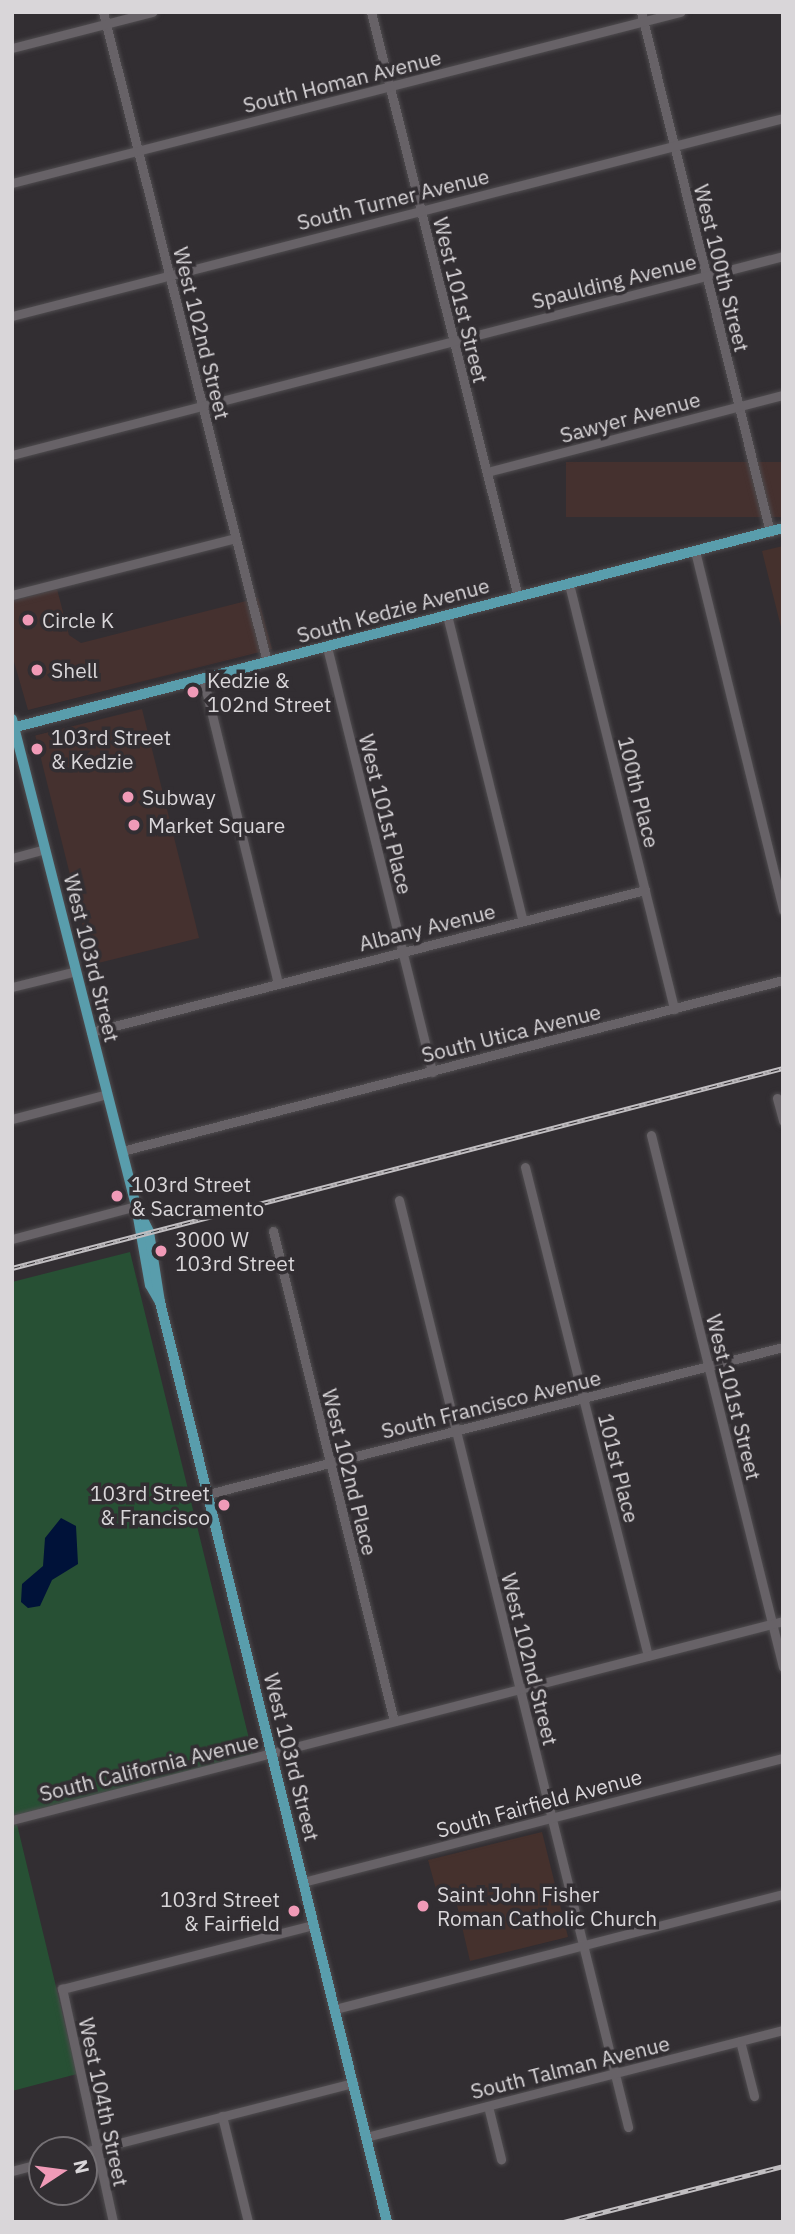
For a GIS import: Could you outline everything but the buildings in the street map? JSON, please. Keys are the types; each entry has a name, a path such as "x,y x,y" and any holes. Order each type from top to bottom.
{"main road":[{"name":"South Kedzie Avenue","path":"13,725 327,647 783,528"},
{"name":"West 103rd Street","path":"13,725 136,1206 149,1232 160,1302 387,2222"}],"street":[{"name":"West 102nd Street","path":"103,12 267,662"},
{"path":"12,48 152,12"},
{"name":"West 101st Street","path":"371,12 518,597"},
{"name":"South Homan Avenue","path":"12,183 390,87 642,17 680,12"},
{"name":"West 100th Street","path":"642,17 770,532"},
{"name":"South Turner Avenue","path":"12,316 783,118"},
{"name":"Spaulding Avenue","path":"12,455 783,256"},
{"name":"Sawyer Avenue","path":"486,472 783,395"},
{"path":"12,594 235,538"},
{"path":"695,551 783,910"},
{"name":"100th Place","path":"569,584 674,1009"},
{"path":"447,615 523,921"},
{"name":"West 101st Place","path":"327,647 432,1072"},
{"path":"203,678 278,983"},
{"path":"12,858 45,849"},
{"name":"Albany Avenue","path":"91,1032 645,890"},
{"path":"12,987 76,971"},
{"name":"South Utica Avenue","path":"122,1151 783,980"},
{"path":"12,1119 107,1094"},
{"path":"777,1098 783,1121"},
{"name":"West 101st Street","path":"651,1135 783,1667"},
{"name":"101st Place","path":"525,1167 648,1656"},
{"name":"West 102nd Street","path":"399,1200 628,2127"},
{"path":"12,1238 136,1206"},
{"name":"West 102nd Place","path":"273,1231 394,1721"},
{"name":"South Francisco Avenue","path":"208,1494 783,1347"},
{"name":"South California Avenue","path":"12,1820 783,1621"},
{"name":"South Fairfield Avenue","path":"303,1882 783,1758"},
{"path":"335,2009 783,1894"},
{"name":"West 104th Street","path":"92,2136 62,1989 314,1925"},
{"name":"South Talman Avenue","path":"366,2137 783,2030"},
{"path":"740,2041 754,2096"},
{"path":"98,2148 353,2082"},
{"path":"488,2106 501,2159"},
{"path":"222,2116 248,2222"},
{"name":"West 104th Street","path":"98,2161 113,2222"}],"shaded area":[{"path":"566,462 783,462 783,517 566,517"},
{"path":"783,546 783,635 762,551"},
{"path":"57,589 69,635 81,643 258,598 272,649 28,710 12,655 12,601"},
{"name":"Market Square","path":"142,709 199,938 92,965 35,736"},
{"path":"542,1832 568,1937 470,1961 456,1901 440,1904 428,1860"}],"green space":[{"path":"130,1252 253,1755 15,1816 77,2074 12,2091 12,1282"}],"water":[{"path":"61,1518 76,1526 78,1564 52,1580 40,1606 28,1608 21,1602 22,1584 43,1566 45,1538"}],"railway":[{"path":"12,1268 783,1068"},
{"path":"564,2222 783,2166"}],"place":[{"name":"Circle K","path":"28,620"},
{"name":"Shell","path":"37,670"},
{"name":"Kedzie & 102nd Street","path":"193,692"},
{"name":"103rd Street & Kedzie","path":"37,749"},
{"name":"Subway","path":"128,797"},
{"name":"Market Square","path":"134,825"},
{"name":"103rd Street & Sacramento","path":"117,1196"},
{"name":"3000 W 103rd Street","path":"161,1251"},
{"name":"103rd Street & Francisco","path":"224,1505"},
{"name":"Saint John Fisher Roman Catholic Church","path":"423,1906"},
{"name":"103rd Street & Fairfield","path":"294,1911"}]}
